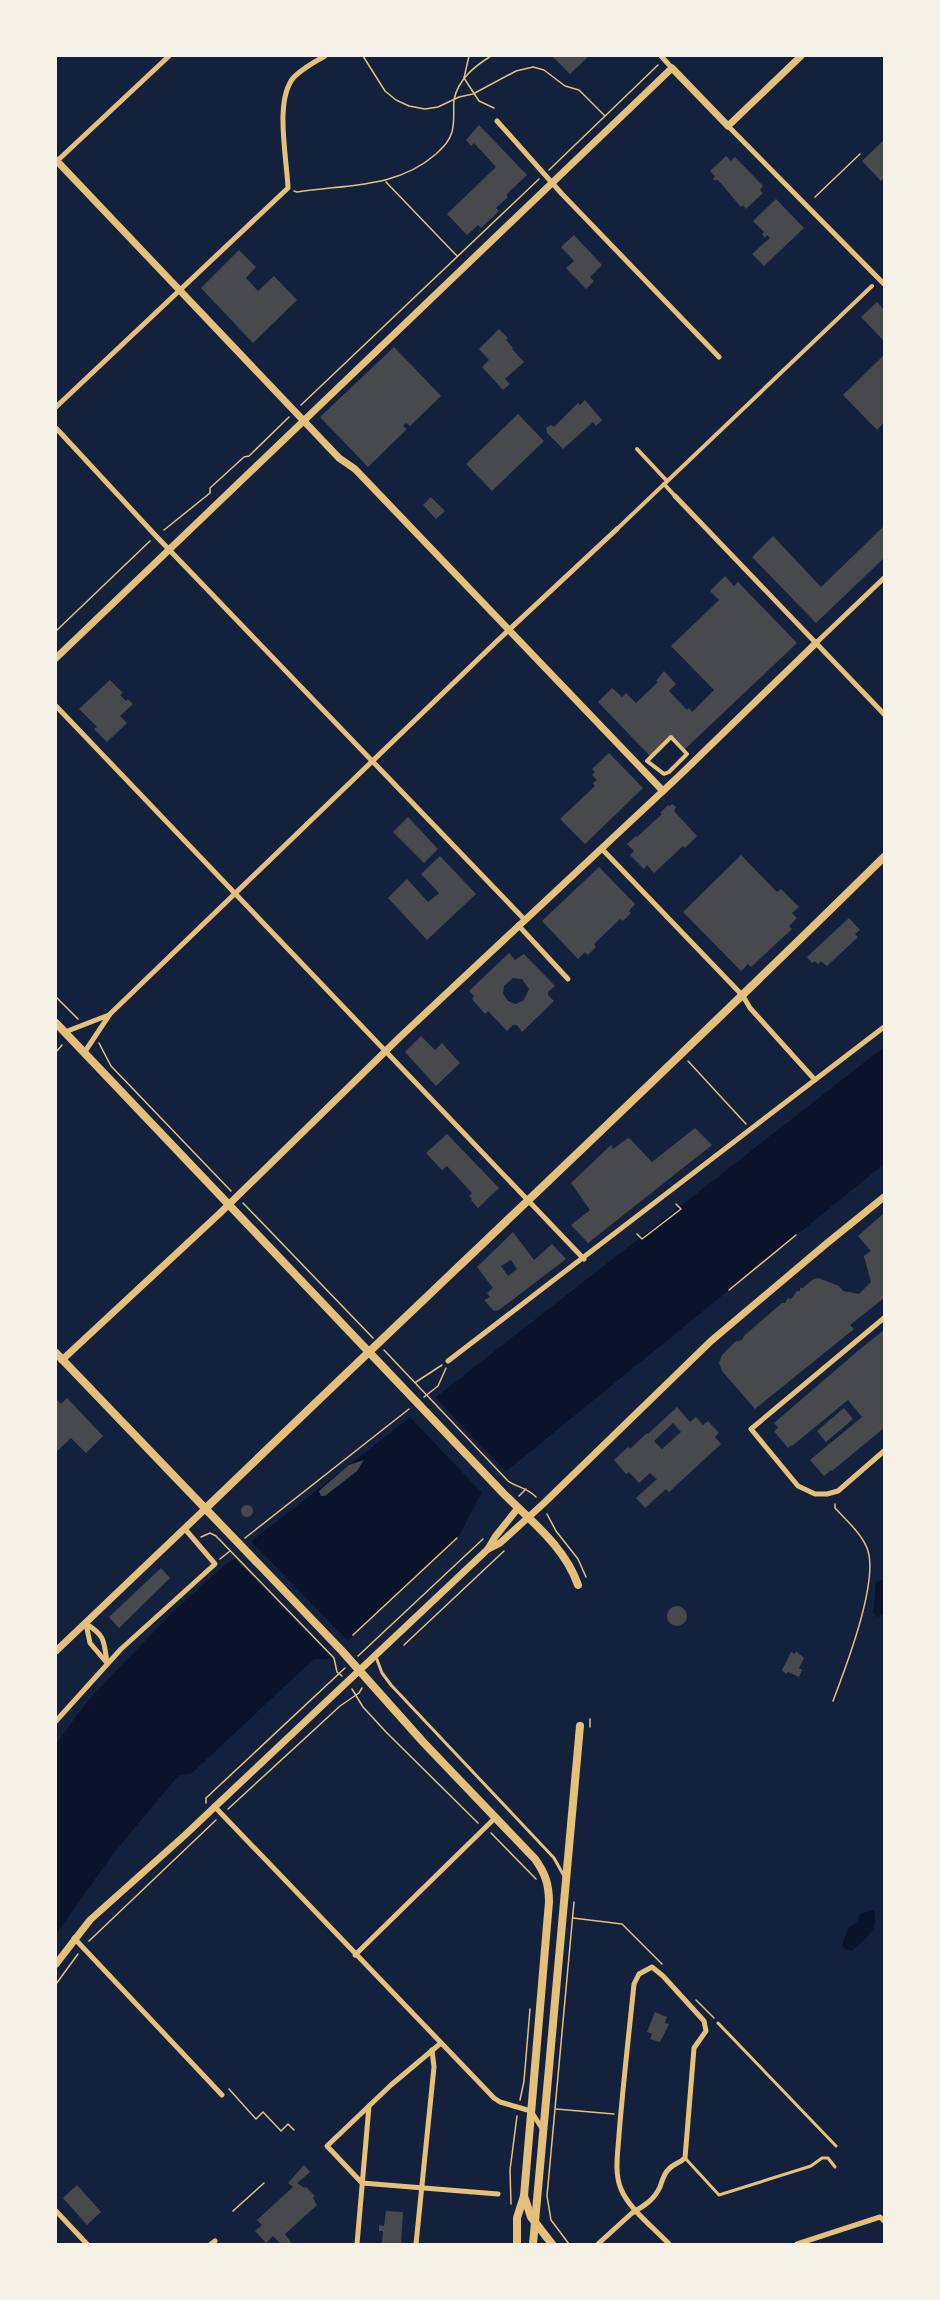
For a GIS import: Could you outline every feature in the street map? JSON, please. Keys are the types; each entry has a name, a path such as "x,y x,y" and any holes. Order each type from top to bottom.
{"main road":[{"path":"205,1509 743,996 885,857"},
{"path":"56,1023 559,1550 578,1585"},
{"path":"56,1353 59,1363 205,1509 345,1655 535,1859 546,1877 549,1902 524,2196 517,2218 517,2244"},
{"path":"533,2244 580,1726"},
{"path":"524,2196 528,2212 552,2244"}],"street":[{"path":"169,56 56,161 339,458 355,469 663,791"},
{"path":"56,407 288,188 284,110 286,92 300,72 325,56"},
{"path":"661,56 885,284"},
{"path":"728,126 801,56"},
{"path":"56,657 672,68"},
{"path":"497,121 718,357"},
{"path":"84,1053 110,1014 508,631 872,286"},
{"path":"56,428 524,919"},
{"path":"637,449 675,496 885,714"},
{"path":"59,1363 885,578"},
{"path":"56,706 584,1259"},
{"path":"671,737 684,750 687,754 664,774 647,761 671,737"},
{"path":"601,848 743,996 750,1008 815,1080"},
{"path":"518,925 568,979"},
{"path":"64,1032 110,1014"},
{"path":"448,1361 885,1028"},
{"path":"56,1964 74,1938 115,1896 488,1549 500,1543 527,1518 711,1341 885,1197"},
{"path":"885,1318 751,1429 802,1489 815,1494 838,1491 885,1451"},
{"path":"488,1549 518,1508"},
{"path":"56,1649 86,1624 205,1509"},
{"path":"56,1721 107,1663 215,1564 185,1529"},
{"path":"86,1624 90,1643 107,1663"},
{"path":"86,1624 99,1631 105,1645 107,1663"},
{"path":"214,1806 497,2100 531,2111 543,2131"},
{"path":"355,1955 495,1818"},
{"path":"74,1938 222,2095"},
{"path":"598,2244 636,2210 654,2197 669,2168 681,2163 685,2158 694,2048 706,2031 704,2021 652,1967 639,1974 634,1983 621,2114 618,2180 626,2199 636,2210 669,2244"},
{"path":"441,2043 369,2105 327,2145 362,2183 498,2194"},
{"path":"417,2244 434,2067 432,2050"},
{"path":"357,2244 369,2105"},
{"path":"56,2211 87,2244"},
{"path":"797,2244 880,2217 885,2221"}],"lane":[{"path":"376,1654 381,1672 391,1685 554,1858 565,1878"},
{"path":"718,2023 836,2146"},
{"path":"685,2158 719,2195 811,2166 822,2158 828,2158 835,2167"}],"path":[{"path":"363,56 379,83 390,96 403,104 425,109 438,107 473,94 516,71 537,68 549,73 565,86 579,90 605,116"},
{"path":"469,56 465,78 479,101 494,108"},
{"path":"288,188 297,192 320,188 353,187 386,181 416,169 445,145 450,138 454,122 454,100 465,78 474,67 491,56"},
{"path":"552,167 656,67"},
{"path":"815,196 860,154"},
{"path":"386,181 458,257"},
{"path":"305,403 536,182"},
{"path":"166,529 195,507 210,493 210,488 217,481 244,457 249,456 286,420"},
{"path":"56,631 145,545"},
{"path":"56,997 75,1016"},
{"path":"56,1052 62,1045"},
{"path":"104,1050 111,1066 508,1480 515,1485 527,1488 520,1495"},
{"path":"682,1054 751,1128"},
{"path":"638,1234 642,1239 681,1209 676,1204"},
{"path":"729,1290 796,1235"},
{"path":"416,1383 448,1361"},
{"path":"417,1403 438,1386 444,1376 448,1361"},
{"path":"252,1532 409,1409"},
{"path":"833,1701 860,1623 869,1572 868,1549 834,1504"},
{"path":"546,1512 556,1531 578,1559 586,1577"},
{"path":"208,1533 215,1534 334,1658 337,1671 342,1677"},
{"path":"359,1655 485,1537"},
{"path":"353,1635 457,1538"},
{"path":"404,1645 510,1546"},
{"path":"206,1798 345,1668"},
{"path":"352,1689 355,1696 410,1756 472,1819 481,1825"},
{"path":"225,1812 340,1706 355,1696 360,1689"},
{"path":"56,1984 83,1948 213,1823"},
{"path":"490,1832 536,1880"},
{"path":"569,2244 551,2220 547,2205 574,1902"},
{"path":"574,1918 592,1919"},
{"path":"521,2093 531,2001"},
{"path":"229,2090 256,2119 263,2112 281,2131 288,2124 294,2130"},
{"path":"555,2109 621,2114"},
{"path":"512,2206 510,2181 517,2114"},
{"path":"233,2211 264,2183"}],"water":[{"path":"884,1047 884,1164 483,1490 458,1538 328,1659 314,1659 191,1774 179,1775 113,1854 56,1934 56,1744 86,1703 178,1607 253,1540"},
{"path":"881,1580 884,1582 884,1614 877,1617 873,1613 876,1582"},
{"path":"874,1910 873,1929 852,1951 845,1949 842,1945 848,1928 856,1923 860,1914"}],"pier":[{"path":"432,1394 508,1474 484,1495 407,1414"},
{"path":"249,1539 348,1641 349,1643 332,1659 233,1557 232,1555"}],"building":[{"path":"552,56 589,56 570,74"},
{"path":"479,125 527,175 506,195 508,197 496,208 499,211 481,228 478,225 467,235 447,214 496,167 474,143 471,146 466,140"},
{"path":"884,140 884,178 881,181 862,161"},
{"path":"726,156 731,161 735,157 763,186 760,190 763,193 746,209 743,205 741,207 718,180 713,180 715,176 710,171"},
{"path":"776,199 804,228 764,266 752,254 770,238 767,235 765,238 762,234 764,232 753,221"},
{"path":"574,235 602,265 590,277 594,281 586,289 566,268 574,261 561,247"},
{"path":"239,250 256,267 246,278 258,291 274,276 297,300 253,343 201,288"},
{"path":"877,302 884,310 884,341 861,317"},
{"path":"499,329 524,362 505,379 510,384 503,390 482,367 489,360 479,349"},
{"path":"394,347 441,396 410,426 406,423 403,426 407,429 368,467 320,417"},
{"path":"884,355 884,422 877,430 843,395"},
{"path":"585,400 602,420 596,426 593,422 563,449 547,433 546,428 551,425 554,427 578,403 580,405"},
{"path":"518,414 544,441 492,491 466,464"},
{"path":"431,497 445,511 436,519 423,505"},
{"path":"884,526 884,558 816,623 752,557 773,536 821,587"},
{"path":"725,576 734,586 738,582 797,643 684,750 671,737 651,757 598,702 612,688 622,697 626,693 636,703 658,682 656,681 664,671 676,684 669,691 687,710 689,708 692,712 714,690 671,646 719,600 710,591"},
{"path":"110,680 123,693 120,695 133,704 120,716 127,723 107,742 94,729 97,727 79,709"},
{"path":"609,753 643,788 585,844 560,819 595,786 593,783 597,780 592,775 595,772 592,769"},
{"path":"672,804 676,807 674,811 697,836 654,873 647,865 644,869 630,855 634,851 627,844 662,814 660,813 668,805"},
{"path":"408,817 438,849 424,863 393,832"},
{"path":"741,855 777,892 781,889 799,907 792,913 797,918 789,926 792,929 751,967 748,964 741,971 683,912"},
{"path":"440,856 476,894 427,940 388,898 407,879 428,902 439,893 421,874"},
{"path":"599,867 635,904 629,911 631,913 623,921 620,919 594,944 596,947 588,955 585,952 578,959 542,921"},
{"path":"849,918 860,930 855,934 858,937 827,966 821,961 818,964 815,961 812,963 807,957"},
{"path":"509,953 515,960 524,954 555,986 548,992 554,1001 522,1032 517,1025 513,1025 507,1031 488,1011 485,1014 472,999 474,996 469,991","holes":["513,978 522,979 529,989 524,1000 516,1004 508,1001 503,994 504,986"]},
{"path":"421,1036 435,1050 442,1043 460,1063 436,1086 405,1052"},
{"path":"695,1128 712,1145 588,1243 571,1225 590,1210 571,1183 611,1145 613,1149 628,1138 652,1162"},
{"path":"447,1134 499,1188 478,1208 469,1196 472,1193 447,1166 442,1170 426,1153"},
{"path":"884,1213 884,1298 850,1325 854,1329 755,1409 722,1371 719,1363 722,1355 812,1280 818,1278 839,1286 843,1291 859,1294 871,1282 864,1256 871,1251 858,1236"},
{"path":"513,1232 534,1260 552,1244 566,1259 499,1310 494,1311 484,1300 490,1297 487,1293 493,1288 477,1267","holes":["511,1260 517,1269 508,1276 501,1266"]},
{"path":"884,1330 884,1428 824,1476 810,1460 862,1417 848,1400 788,1448 774,1431 778,1428 774,1423"},
{"path":"67,1398 103,1436 86,1453 71,1438 56,1452 56,1399 61,1404"},
{"path":"677,1407 690,1422 696,1417 703,1425 708,1421 719,1433 715,1437 721,1444 669,1492 666,1489 645,1508 636,1498 657,1479 650,1473 639,1483 629,1472 626,1474 614,1460 628,1447 630,1449","holes":["673,1423 681,1432 662,1449 654,1441"]},
{"path":"844,1408 853,1419 826,1442 817,1431"},
{"path":"364,1460 357,1471 325,1496 321,1496 319,1491 349,1465"},
{"path":"249,1505 253,1511 249,1517 245,1517 241,1509"},
{"path":"161,1568 170,1578 119,1628 109,1617"},
{"path":"677,1606 684,1609 687,1616 684,1623 677,1626 670,1623 667,1616 670,1609"},
{"path":"796,1651 804,1658 799,1668 802,1670 799,1677 788,1672 786,1674 782,1670 791,1652 795,1654"},
{"path":"655,2012 667,2017 665,2023 669,2024 660,2042 650,2039 652,2034 647,2032"},
{"path":"304,2165 310,2172 297,2183 306,2187 315,2196 313,2198 317,2205 285,2234 292,2244 281,2244 273,2236 266,2243 255,2231 262,2225 257,2220 293,2187 288,2183"},
{"path":"77,2185 101,2212 87,2225 63,2198"},
{"path":"386,2211 403,2212 401,2244 382,2244 383,2231 379,2231 379,2225 384,2226"}]}
